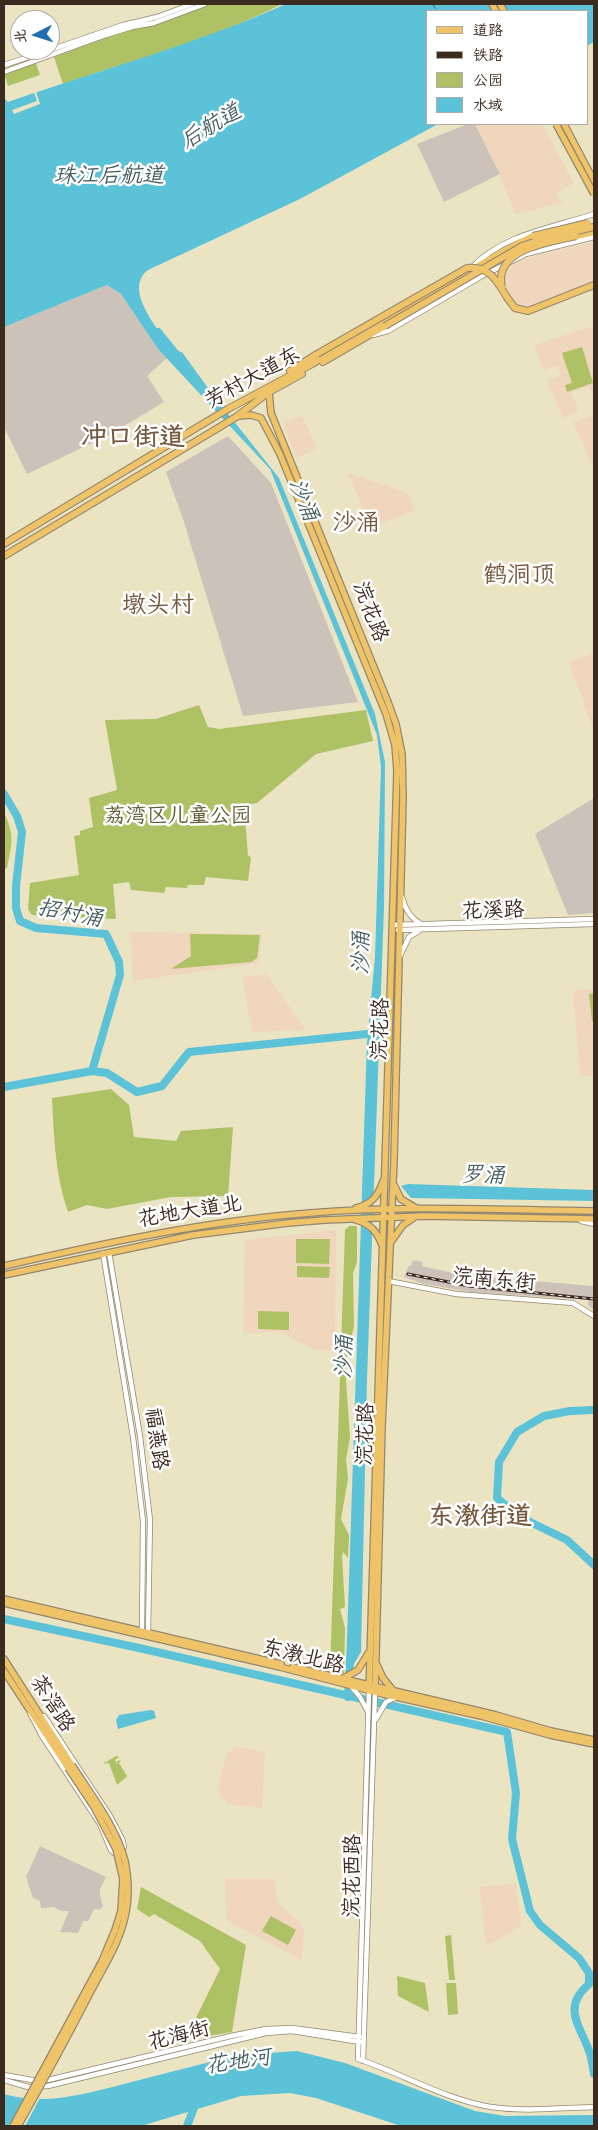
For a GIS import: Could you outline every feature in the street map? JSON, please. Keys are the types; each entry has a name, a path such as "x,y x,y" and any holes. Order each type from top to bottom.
{"highway":[{"name":"芳村大道东","path":"4,544 228,409 273,383 306,367 513,246 533,236 592,222"},
{"name":"芳村大道东","path":"4,556 238,416 269,392 522,246 546,238 594,227"},
{"path":"508,300 502,285 501,275 504,267 512,257 540,244 594,232"},
{"path":"273,383 317,354 467,268 479,268 488,272 495,278 508,300 516,308 528,311 594,285"}],"main road":[{"path":"557,125 594,194"},
{"path":"565,125 594,181"},
{"name":"浣花路","path":"269,392 270,409 276,426 336,569 396,724 404,772 393,1183 391,1209 387,1217 381,1250 371,1645 372,1691"},
{"name":"浣花路","path":"238,416 258,416 261,418 290,477 391,729 395,745 397,771 384,1184 384,1209 387,1217 389,1246 376,1662 372,1691"},
{"path":"268,431 269,425 274,424 276,426"},
{"path":"389,1246 396,1232 403,1225 418,1216 418,1209 407,1203 397,1194 393,1183"},
{"path":"351,1210 374,1200 384,1184"},
{"name":"花地大道北","path":"4,1266 203,1224 351,1210 594,1211"},
{"name":"花地大道北","path":"4,1275 192,1235 288,1223 418,1216 562,1219"},
{"path":"351,1219 365,1222 374,1229 381,1243"},
{"path":"562,1219 594,1221"},
{"path":"562,1219 594,1221"},
{"path":"381,1250 383,1236"},
{"name":"东漖北路","path":"4,1599 344,1681"},
{"name":"东漖北路","path":"4,1604 344,1681 352,1681 372,1691 487,1717 550,1736 594,1744"},
{"path":"352,1681 365,1661 371,1645"},
{"name":"茶滘路","path":"4,1660 70,1767"},
{"path":"376,1662 383,1678 393,1690"},
{"name":"茶滘路","path":"4,1671 32,1708"},
{"name":"东漖北路","path":"372,1691 393,1690 594,1740"},
{"path":"13,2126 102,1961 116,1930 121,1911 122,1879 116,1849 104,1823 70,1767"},
{"path":"18,2126 64,2044 109,1957 121,1930 126,1908 127,1873 120,1846 111,1827 70,1767"}],"street":[{"path":"60,46 123,24 157,17 192,4"},
{"path":"4,72 106,35 154,23 205,4"},
{"path":"4,65 19,60"},
{"name":"芳村大道东","path":"467,272 486,255 516,238 543,228 594,214"},
{"name":"芳村大道东","path":"367,337 388,331 482,276 520,257 549,247 594,237"},
{"path":"400,957 410,937 422,927 406,910 402,896"},
{"name":"花溪路","path":"393,927 594,919"},
{"name":"花溪路","path":"422,927 594,924"},
{"name":"福燕路","path":"106,1252 140,1436 150,1520 145,1632"},
{"name":"浣南东街","path":"388,1281 456,1294 573,1303 594,1316"},
{"path":"352,1681 360,1696 371,1708 398,1697"},
{"name":"浣花西路","path":"361,2040 372,1691"},
{"path":"32,1708 53,1729 110,1816 122,1839 124,1847 120,1851 114,1853 111,1850 100,1824 42,1736 32,1708"},
{"name":"浣花西路","path":"371,1708 374,1722 360,2060 394,2072 439,2092 491,2107 512,2109 594,2107"},
{"name":"花海街","path":"4,2075 32,2080 48,2080 266,2029 292,2028 361,2040"},
{"name":"花海街","path":"4,2080 28,2087 48,2086 266,2033 292,2032 361,2040"}],"shaded area":[{"path":"465,125 476,125 500,174 444,202 417,144"},
{"path":"476,125 543,125 574,183 556,194 563,202 515,214 496,164"},
{"path":"594,242 594,283 531,308 520,309 510,298 504,280 506,271 515,263 544,253"},
{"path":"107,285 121,294 158,349 167,358 147,376 164,402 111,434 27,474 4,427 4,327"},
{"path":"594,326 594,402 589,386 571,393 579,410 563,418 547,380 560,376 557,366 544,370 534,345"},
{"path":"594,415 594,468 573,423"},
{"path":"302,416 317,449 296,458 283,422"},
{"path":"228,436 271,483 358,702 243,716 184,522 166,472"},
{"path":"348,473 408,493 415,510 370,528"},
{"path":"594,652 594,731 569,663"},
{"path":"594,798 594,913 568,915 535,834"},
{"path":"130,932 262,934 259,963 133,981"},
{"path":"266,974 306,1030 252,1032 242,977"},
{"path":"594,989 594,1075 580,1076 573,991"},
{"path":"336,1230 335,1351 313,1349 280,1332 243,1333 245,1240"},
{"path":"413,1260 423,1262 422,1266 461,1275 594,1286 594,1310 588,1305 588,1300 471,1292 424,1284 404,1277"},
{"path":"235,1746 265,1752 262,1808 228,1804 217,1791 226,1756"},
{"path":"40,1846 106,1877 100,1889 103,1906 100,1910 94,1909 88,1921 83,1921 78,1933 60,1932 69,1911 61,1911 54,1907 41,1908 40,1901 33,1898 26,1877"},
{"path":"225,1879 275,1879 276,1897 279,1904 302,1924 304,1931 302,1960 226,1920"},
{"path":"516,1883 521,1926 486,1946 479,1887"}],"green space":[{"path":"210,4 282,4 202,38 63,84 55,60 60,60 60,55 125,31"},
{"path":"36,63 40,75 8,86 4,73"},
{"path":"582,347 593,383 567,392 565,385 572,383 562,353"},
{"name":"荔湾区儿童公园","path":"199,705 208,727 219,729 366,710 373,741 316,754 257,803 244,805 248,855 251,858 248,881 206,877 204,885 188,885 187,888 166,887 164,893 131,890 129,882 113,884 116,919 32,915 28,909 30,883 79,875 74,836 80,835 80,831 93,827 89,798 117,790 105,720 156,719"},
{"path":"4,812 12,840 7,868 4,869"},
{"path":"190,934 260,935 257,958 251,962 171,969 191,956"},
{"path":"594,993 594,1021 592,1021 589,994"},
{"path":"111,1089 129,1105 134,1137 176,1141 181,1131 233,1127 228,1196 171,1197 107,1209 87,1205 68,1212 58,1170 52,1098"},
{"path":"349,1226 357,1226 357,1262 353,1273 354,1326 347,1357 346,1380 350,1438 346,1459 348,1479 341,1519 349,1535 348,1558 343,1552 342,1556 345,1607 340,1609 345,1628 344,1674 330,1671 345,1230"},
{"path":"296,1239 330,1239 329,1264 296,1263"},
{"path":"297,1266 330,1267 329,1278 297,1277"},
{"path":"258,1311 289,1312 289,1330 258,1329"},
{"path":"116,1756 119,1757 115,1760 118,1765 117,1761 121,1760 119,1763 127,1776 130,1774 117,1785 109,1763 103,1764"},
{"path":"141,1887 246,1945 232,2032 185,2040 220,1969 200,1941 154,1914 149,1917 137,1909"},
{"path":"271,1916 296,1930 288,1945 262,1931"},
{"path":"451,1935 455,1980 449,1980 445,1936"},
{"path":"397,1976 425,1983 429,2012 398,1996"},
{"path":"446,1983 456,1983 458,2014 448,2015"}],"water":[{"name":"珠江后航道","path":"286,4 594,4 594,42 588,45 588,10 426,10 426,125 436,125 300,199 148,270 141,278 139,287 140,297 150,319 172,351 182,352 213,395 279,478 375,714 385,762 384,907 367,1379 361,1652 351,1669 346,1668 367,1042 375,957 381,767 377,735 270,469 158,349 121,294 107,285 4,327 4,98 8,102 218,32"},
{"path":"408,1184 594,1190 594,1201 411,1198 401,1186"},
{"path":"154,1711 156,1718 118,1729 116,1720 119,1715"},
{"name":"花地河","path":"297,2051 345,2063 475,2111 505,2116 594,2115 594,2126 401,2126 316,2098 290,2093 241,2096 141,2126 4,2126 4,2094 34,2099 64,2097 217,2061 251,2055"}],"pier":[{"path":"36,92 40,104 14,114 12,110 37,101 34,93"},
{"path":"25,2097 40,2098 25,2126 9,2126"}],"waterway":[{"name":"沙涌","path":"158,332 179,358"},
{"name":"招村涌","path":"4,794 17,816 22,832 16,886 16,908 20,921 36,928 106,934 119,962 120,975 92,1071"},
{"path":"4,1087 92,1071 107,1073 137,1092 162,1086 189,1052 377,1033"},
{"path":"594,1410 570,1411 544,1416 517,1432 499,1462 497,1498 520,1517 567,1540 594,1565"},
{"path":"4,1619 507,1732 516,1793 512,1839 530,1911 540,1925 579,1958 589,1973 589,1984 580,1993 574,2010 590,2054 594,2074"},
{"name":"沙涌","path":"348,1697 350,1659"},
{"path":"187,2126 197,2100"}],"ferry route":[{"path":"432,4 437,10"}],"railway":[{"path":"408,1274 469,1286 594,1299"}],"district":[{"name":"冲口街道","path":"133,438"},
{"name":"沙涌","path":"356,524"},
{"name":"鹤洞顶","path":"519,576"},
{"name":"墩头村","path":"158,606"},
{"name":"东漖街道","path":"480,1517"}],"water label":[{"name":"后航道","path":"211,127"},
{"name":"罗涌","path":"483,1176"}]}
